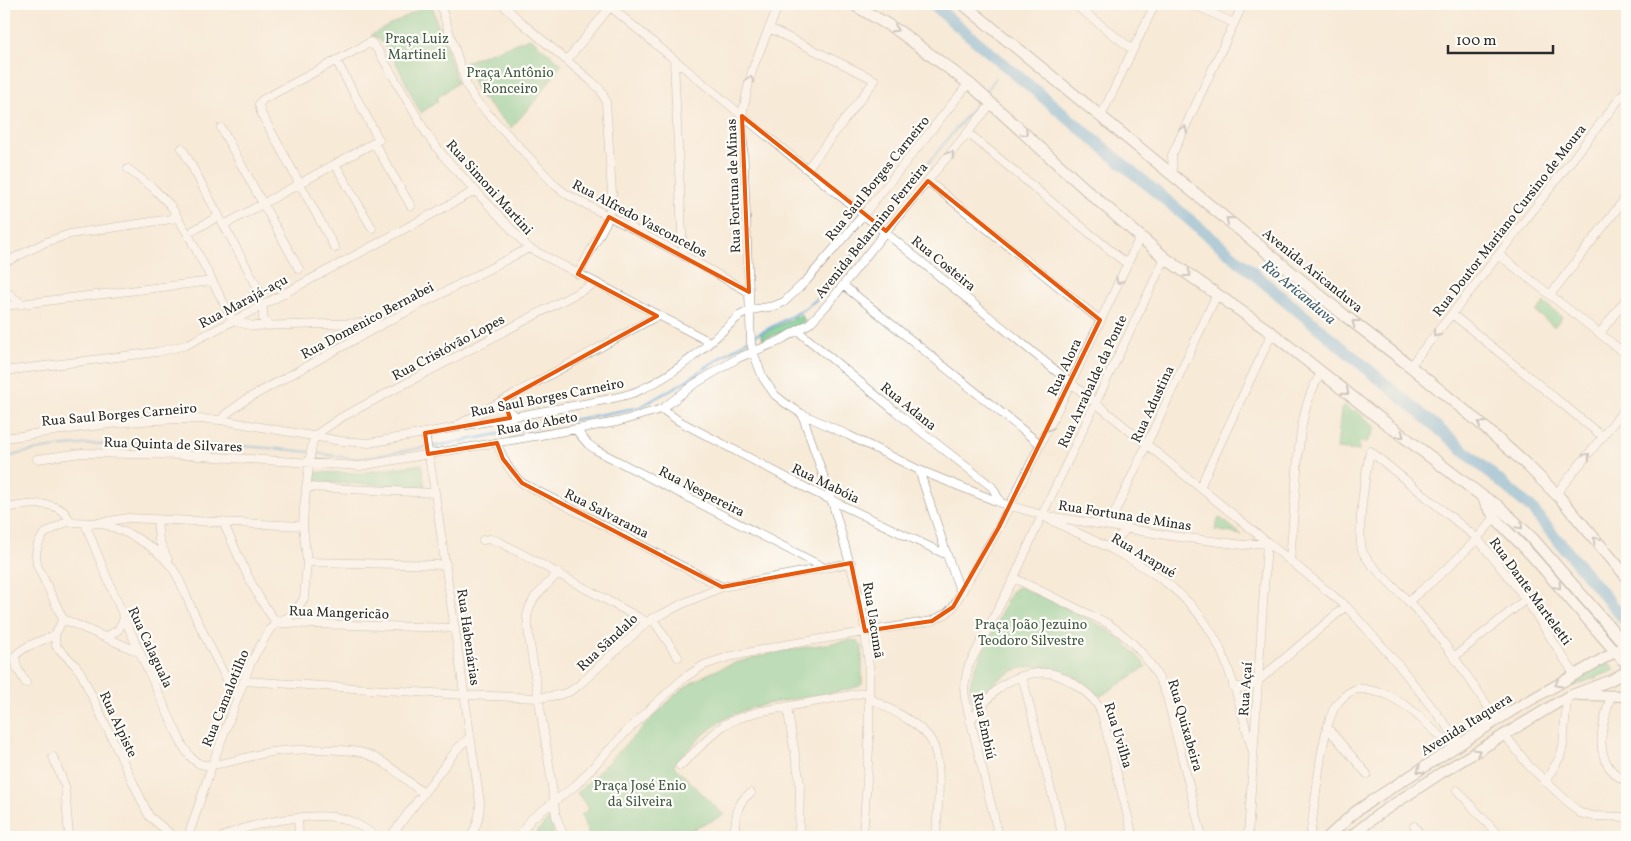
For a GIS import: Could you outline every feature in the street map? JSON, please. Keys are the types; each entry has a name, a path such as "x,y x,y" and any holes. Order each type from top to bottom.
{"highway":[{"path":"853,4 900,32 970,84 1140,238 1165,258 1272,333 1370,411 1482,496 1498,506 1533,539 1627,646"},
{"name":"Avenida Aricanduva","path":"963,4 1499,440 1556,494 1627,577"}],"main road":[{"path":"1482,496 1494,517 1537,562 1627,665"},
{"name":"Avenida Itaquera","path":"1328,837 1355,812 1497,720 1574,674 1627,646"},
{"name":"Avenida Itaquera","path":"1350,837 1379,814 1441,773 1570,696 1627,671"},
{"path":"1570,696 1627,696"}],"street":[{"name":"Rua Alfredo Vasconcelos","path":"440,4 467,86 475,100 556,186 566,194 749,292"},
{"path":"502,4 600,90 606,102 612,193 609,217 578,274"},
{"name":"Rua Fortuna de Minas","path":"779,4 754,65 742,116 751,343 763,378 775,395 802,414 919,470 1001,503 1042,516 1244,545 1267,542"},
{"path":"1074,4 1133,50"},
{"path":"1101,116 1155,4"},
{"path":"1192,4 1234,23"},
{"path":"1173,175 1172,155 1243,4"},
{"path":"567,60 608,5"},
{"name":"Rua Costeira","path":"608,5 1267,542"},
{"path":"769,28 873,78 875,81 807,169"},
{"name":"Rua Simoni Martini","path":"336,60 370,42 375,44 428,136 445,158 529,248 710,342"},
{"path":"224,225 263,204 301,183 335,164 380,140 336,60 262,100 259,104 261,113 301,183 335,248"},
{"path":"674,60 683,255"},
{"name":"Rua Saul Borges Carneiro","path":"4,438 147,421 181,419 222,420 313,438 369,443 425,435 452,428 605,400 641,390 666,376 710,342 739,316 751,310 774,306 784,302 866,216 970,84"},
{"name":"Rua Doutor Mariano Cursino de Moura","path":"1410,366 1627,89"},
{"name":"Avenida Belarmino Ferreira","path":"753,352 798,331 820,313 843,285 883,229 968,133 990,102"},
{"path":"221,128 299,269"},
{"path":"968,133 1127,264"},
{"path":"374,143 411,206"},
{"path":"182,148 259,290"},
{"path":"335,164 372,228"},
{"path":"128,169 163,197 178,218 233,322 253,326 371,323 381,325"},
{"path":"928,180 1100,320"},
{"name":"Rua Marajá-açu","path":"4,371 174,349 186,345 233,322 263,304 475,191"},
{"path":"1550,295 1627,196"},
{"path":"194,230 219,216"},
{"path":"4,263 46,242 70,234 178,218"},
{"name":"Rua Alora","path":"865,631 938,619 947,613 962,594 1010,506 1140,238"},
{"name":"Rua Domenico Bernabei","path":"222,420 226,414 247,399 381,325 529,248"},
{"path":"1498,255 1627,355"},
{"name":"Rua Arrabalde da Ponte","path":"1042,516 1165,258"},
{"path":"4,306 212,281"},
{"name":"Rua Cristóvão Lopes","path":"313,438 342,417 596,283"},
{"path":"843,285 1040,444"},
{"path":"4,290 22,304"},
{"name":"Rua Adustina","path":"1109,525 1217,294"},
{"path":"1600,333 1627,298"},
{"path":"263,304 263,319 270,326"},
{"path":"1452,314 1603,437"},
{"path":"452,428 657,316"},
{"path":"353,341 357,331 354,324"},
{"name":"Rua Adana","path":"798,331 895,411 992,487 1001,503"},
{"path":"1200,487 1272,333"},
{"name":"Rua do Abeto","path":"309,461 360,466 428,452 498,443 617,422 662,409 693,386 738,358 753,352"},
{"path":"1290,560 1302,426 1311,394 1322,372"},
{"path":"504,400 507,410 516,416"},
{"path":"1556,494 1627,406"},
{"name":"Rua Mabóia","path":"662,409 679,421 832,501 947,555"},
{"name":"Rua Uacumã","path":"802,414 832,501 862,606 869,666 869,749 864,837"},
{"name":"Rua Nespereira","path":"576,430 596,450 823,568"},
{"name":"Rua Habenárias","path":"425,435 475,761 480,814 475,830 470,837"},
{"name":"Rua Camalotilho","path":"188,837 250,662 270,629 294,614 301,606 304,598 307,562 303,526 313,438"},
{"name":"Rua Salvarama","path":"498,443 509,470 522,484 722,587"},
{"name":"Rua Dante Marteletti","path":"1408,601 1366,558 1362,551 1362,515 1370,451 1478,539 1526,599 1574,674"},
{"name":"Rua Quinta de Silvares","path":"36,458 89,453 222,456 309,461"},
{"path":"919,470 962,594"},
{"path":"306,487 435,493"},
{"path":"4,508 48,506 64,512 71,522"},
{"name":"Rua Arapué","path":"1042,516 1118,552 1156,574 1174,587 1188,601 1214,636 1222,652 1253,752"},
{"name":"Rua Embiú","path":"999,837 964,698 964,687 968,666 1014,578 1042,516"},
{"path":"1494,517 1478,539 1459,558 1408,601 1426,620 1454,657 1497,720"},
{"path":"139,652 63,619 37,566 36,554 38,544 44,534 57,526 71,522 97,523 128,518 303,526"},
{"path":"157,520 159,540 220,667 237,697"},
{"name":"Rua Mangericão","path":"223,522 254,586 268,612 277,623 455,628"},
{"name":"Rua Calaguala","path":"85,523 124,619 188,755 199,764 212,765"},
{"path":"97,523 120,530 137,539 155,550 172,566"},
{"path":"1118,552 1118,538 1127,528"},
{"path":"483,540 498,541 650,620 678,657"},
{"path":"1267,542 1346,606 1397,663 1460,744"},
{"name":"Rua Açaí","path":"1248,837 1267,542"},
{"path":"307,562 446,565"},
{"name":"Rua Sãndalo","path":"244,681 464,695 538,698 558,695 579,685 650,620 682,604 722,587 851,563"},
{"path":"558,573 535,598 530,606 528,616 529,638 554,804 556,816 564,837"},
{"name":"Rua Quixabeira","path":"1014,578 1107,623 1121,632 1146,656 1163,683 1202,837"},
{"path":"1454,657 1526,599"},
{"path":"1233,686 1243,688 1258,681 1346,606"},
{"path":"26,683 17,668 15,656 33,644 55,635 63,619"},
{"path":"106,637 118,630 124,619"},
{"path":"519,837 532,819 554,804 576,785 627,730 684,678 704,665 728,657 865,631"},
{"name":"Rua Alpiste","path":"55,635 54,642 56,646 81,673 149,816 174,837"},
{"name":"Rua Uvilha","path":"970,721 998,689 1007,682 1022,676 1049,673 1060,676 1085,691 1099,706 1133,837"},
{"path":"1022,676 1063,837"},
{"path":"1310,837 1321,756 1327,727 1334,708 1348,692 1364,689 1386,694 1417,714 1445,740 1460,744"},
{"path":"680,766 724,725 757,712 869,695 908,720 932,742 938,772 936,837"},
{"path":"1611,695 1602,733 1602,752 1611,769 1627,781"},
{"path":"1545,782 1560,757 1570,696"},
{"path":"787,707 800,783 799,837"},
{"path":"1327,727 1367,774"},
{"path":"1505,735 1524,761 1580,813 1592,816 1627,817"},
{"path":"390,837 458,748 470,737"},
{"path":"212,765 270,752 358,752 371,756 383,763 423,793"},
{"path":"52,757 65,786 69,837"},
{"path":"1457,790 1500,837"},
{"path":"734,837 740,802 751,793"},
{"path":"222,837 260,824 298,818 334,817 350,821 376,837"},
{"path":"298,818 299,837"},
{"path":"1414,826 1422,837"}],"highlighted area":[{"path":"742,116 886,231 928,181 1100,320 999,527 953,607 932,621 865,631 851,563 722,587 522,483 503,459 497,443 428,454 425,433 510,418 504,400 657,316 578,274 609,217 749,292"}],"green space":[{"name":"Praça Luiz Martineli","path":"432,4 438,27 441,27 457,83 436,99 438,101 421,113 393,58 379,40 371,35"},
{"name":"Praça Antônio Ronceiro","path":"530,38 562,64 535,101 511,128 478,94 465,62"},
{"path":"1544,303 1562,317 1554,327 1536,312"},
{"path":"801,315 805,321 791,329 763,339 761,334"},
{"path":"1344,405 1353,412 1356,410 1376,428 1367,442 1358,442 1359,451 1337,449 1341,410"},
{"path":"422,464 425,487 313,482 314,472 359,473"},
{"path":"1219,517 1242,535 1215,530"},
{"name":"Praça João Jezuino Teodoro Silvestre","path":"1017,587 1073,611 1106,629 1134,652 1146,667 1099,697 1089,687 1065,672 1052,668 1025,668 999,679 978,702 973,702 970,685 972,675 1011,592"},
{"name":"Praça José Enio da Silveira","path":"851,640 858,641 862,646 862,684 860,686 827,694 757,706 741,711 713,727 675,763 674,766 724,815 677,837 590,837 581,815 589,809 577,793 677,693 696,680 738,662 783,651"},
{"path":"1609,662 1615,670 1571,687 1570,681"},
{"path":"550,817 554,837 533,837"}],"waterway":[{"name":"Rio Aricanduva","path":"932,4 1531,508 1627,623"},
{"path":"985,93 996,78"},
{"path":"878,225 981,98"},
{"path":"754,336 798,313 816,300 875,228"},
{"path":"431,447 640,407 679,385 748,340"},
{"path":"4,458 62,446 102,444 217,445 310,452"},
{"path":"314,453 358,459 426,447"}]}
